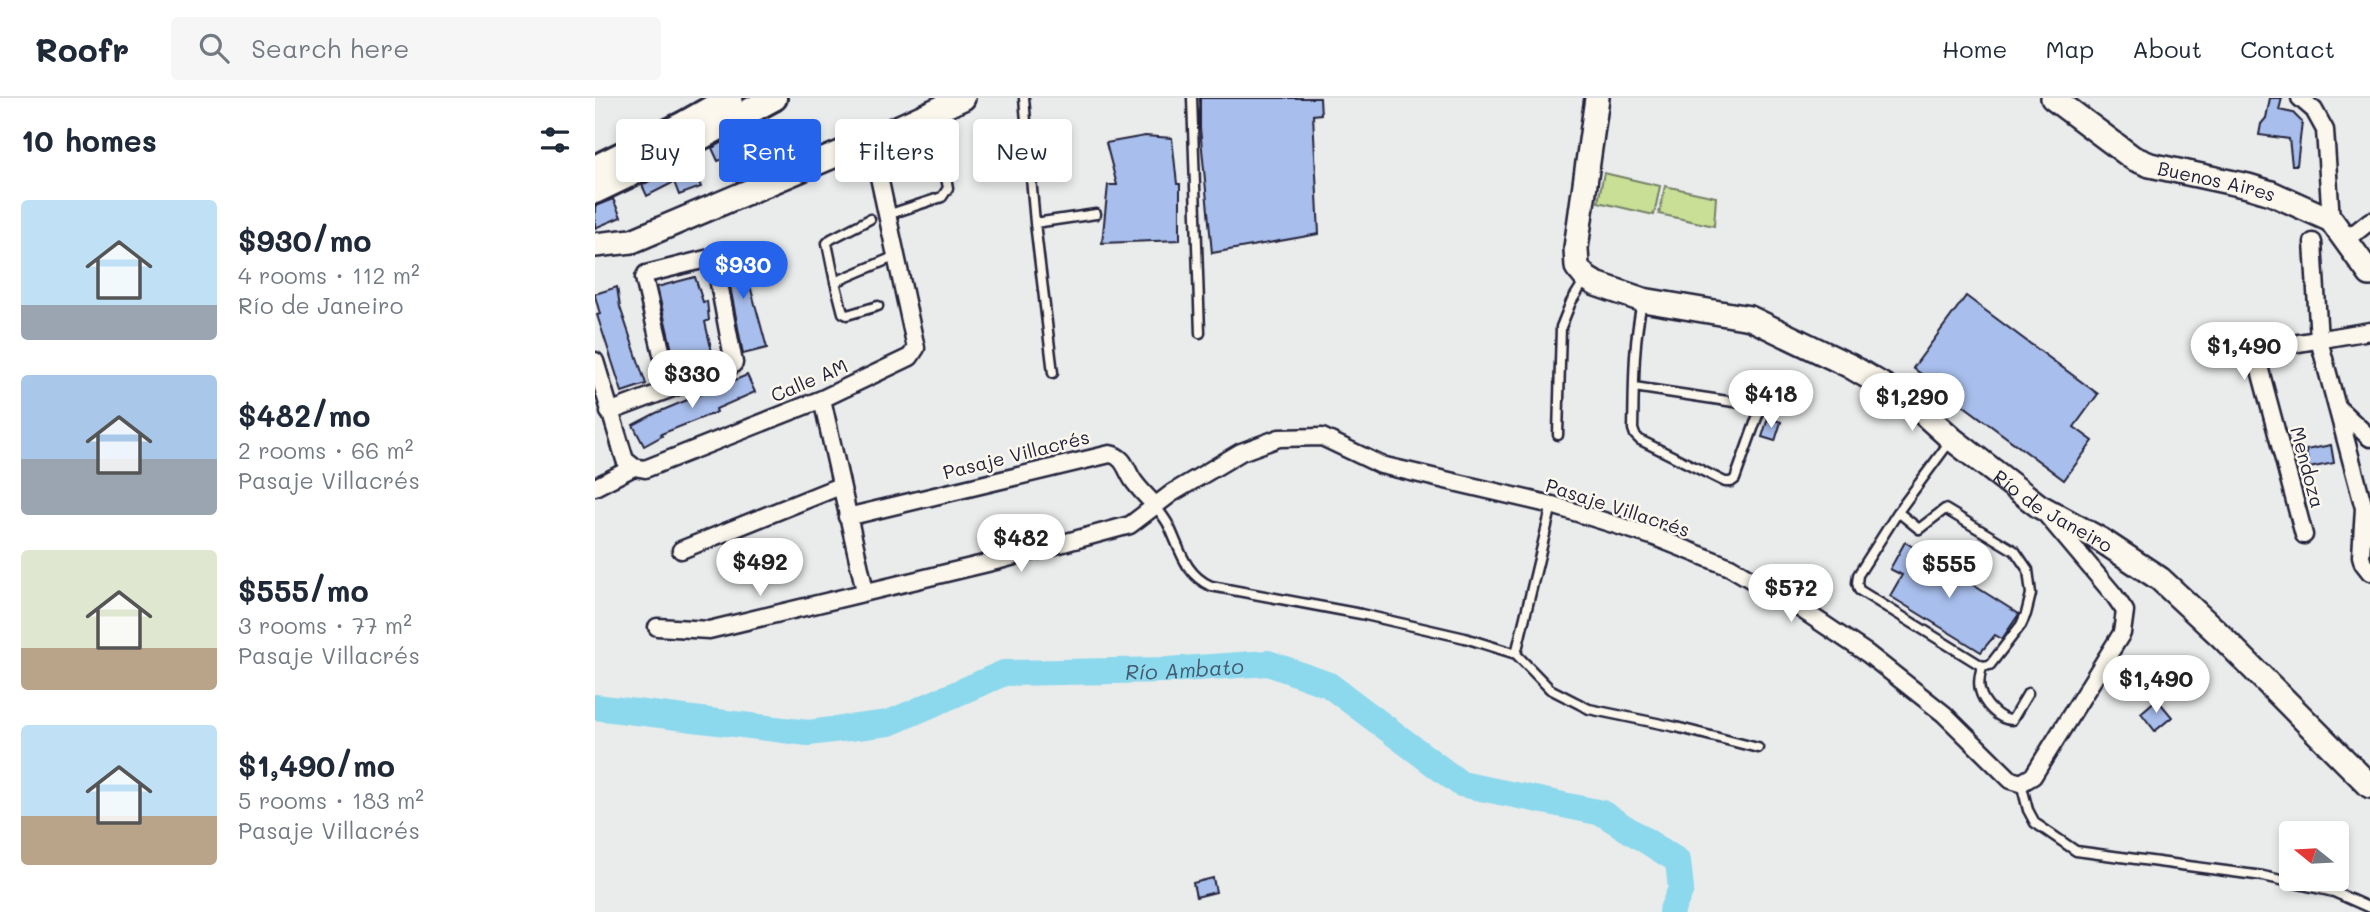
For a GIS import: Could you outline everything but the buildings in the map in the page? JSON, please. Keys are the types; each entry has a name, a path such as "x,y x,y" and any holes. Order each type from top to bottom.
{"main road":[{"path":"595,168 730,98"},
{"path":"595,191 774,98"}],"street":[{"path":"918,119 963,98"},
{"path":"1586,278 1577,267 1576,248 1597,98"},
{"name":"Buenos Aires","path":"2053,98 2133,158 2150,165 2271,193 2331,220 2370,274"},
{"path":"2300,98 2314,110 2325,130 2331,220"},
{"path":"595,246 632,241 835,156"},
{"path":"880,182 896,256"},
{"path":"2346,240 2370,221"},
{"path":"2313,242 2319,340 2364,508 2361,556 2370,572"},
{"name":"Calle AM","path":"595,487 634,467 645,469 822,399 910,357 916,348 896,256"},
{"path":"609,412 734,363 714,257 646,274 644,278 670,388"},
{"name":"Río de Janeiro","path":"1586,278 1643,300 1750,318 1850,366 1910,402 1952,439 2039,506 2101,540 2160,579 2220,635 2370,786"},
{"name":"Mendoza","path":"2304,535 2260,370 2262,356 2275,347 2370,331"},
{"path":"595,361 625,460 634,467"},
{"path":"822,399 865,591"},
{"path":"2338,408 2370,438"},
{"name":"Pasaje Villacrés","path":"847,517 1110,454 1117,455 1123,461 1132,481 1155,505 1241,452 1279,438 1322,438 1381,465 1552,505 1655,537 1730,567 1801,609 1868,654 1944,714 2011,780 2021,783"},
{"path":"681,550 840,486"},
{"path":"657,627 709,630 1000,561 1130,525 1155,505"},
{"path":"2021,783 2033,776 2122,634 2125,611 2039,506"}],"lane":[{"path":"1024,98 1052,373"},
{"path":"1192,98 1200,333"},
{"path":"887,215 941,197 948,188 947,182"},
{"path":"1035,223 1096,214"},
{"path":"870,219 827,243 843,313 847,315 878,306"},
{"path":"835,282 896,256"},
{"path":"1558,435 1562,327 1571,302 1586,278"},
{"path":"1634,387 1754,405 1758,408 1759,412 1735,479 1725,482 1640,440 1635,435 1633,429 1634,387 1636,331 1643,300"},
{"path":"1952,439 1898,512 1858,575 1857,583 1859,590 1982,666"},
{"path":"1155,505 1167,521 1189,570 1211,586 1374,617 1465,638 1516,654 1551,689 1589,709 1758,748"},
{"path":"1516,654 1552,505"},
{"path":"1898,512 1919,529 1945,509 2015,551 2025,564 2031,585 2026,614 1994,662 1982,666"},
{"path":"1982,666 1980,689 1983,698 1997,715 2012,720 2028,693"},
{"path":"2021,783 2028,810 2035,823 2076,851 2263,876 2335,892 2370,908"}],"green space":[{"path":"1604,173 1660,186 1654,215 1598,202"},
{"path":"1665,186 1716,197 1714,226 1659,214"}],"waterway":[{"name":"Río Ambato","path":"595,707 808,733 889,723 1004,673 1168,670 1268,663 1329,685 1461,784 1602,813 1678,861 1681,889 1671,912"}]}
